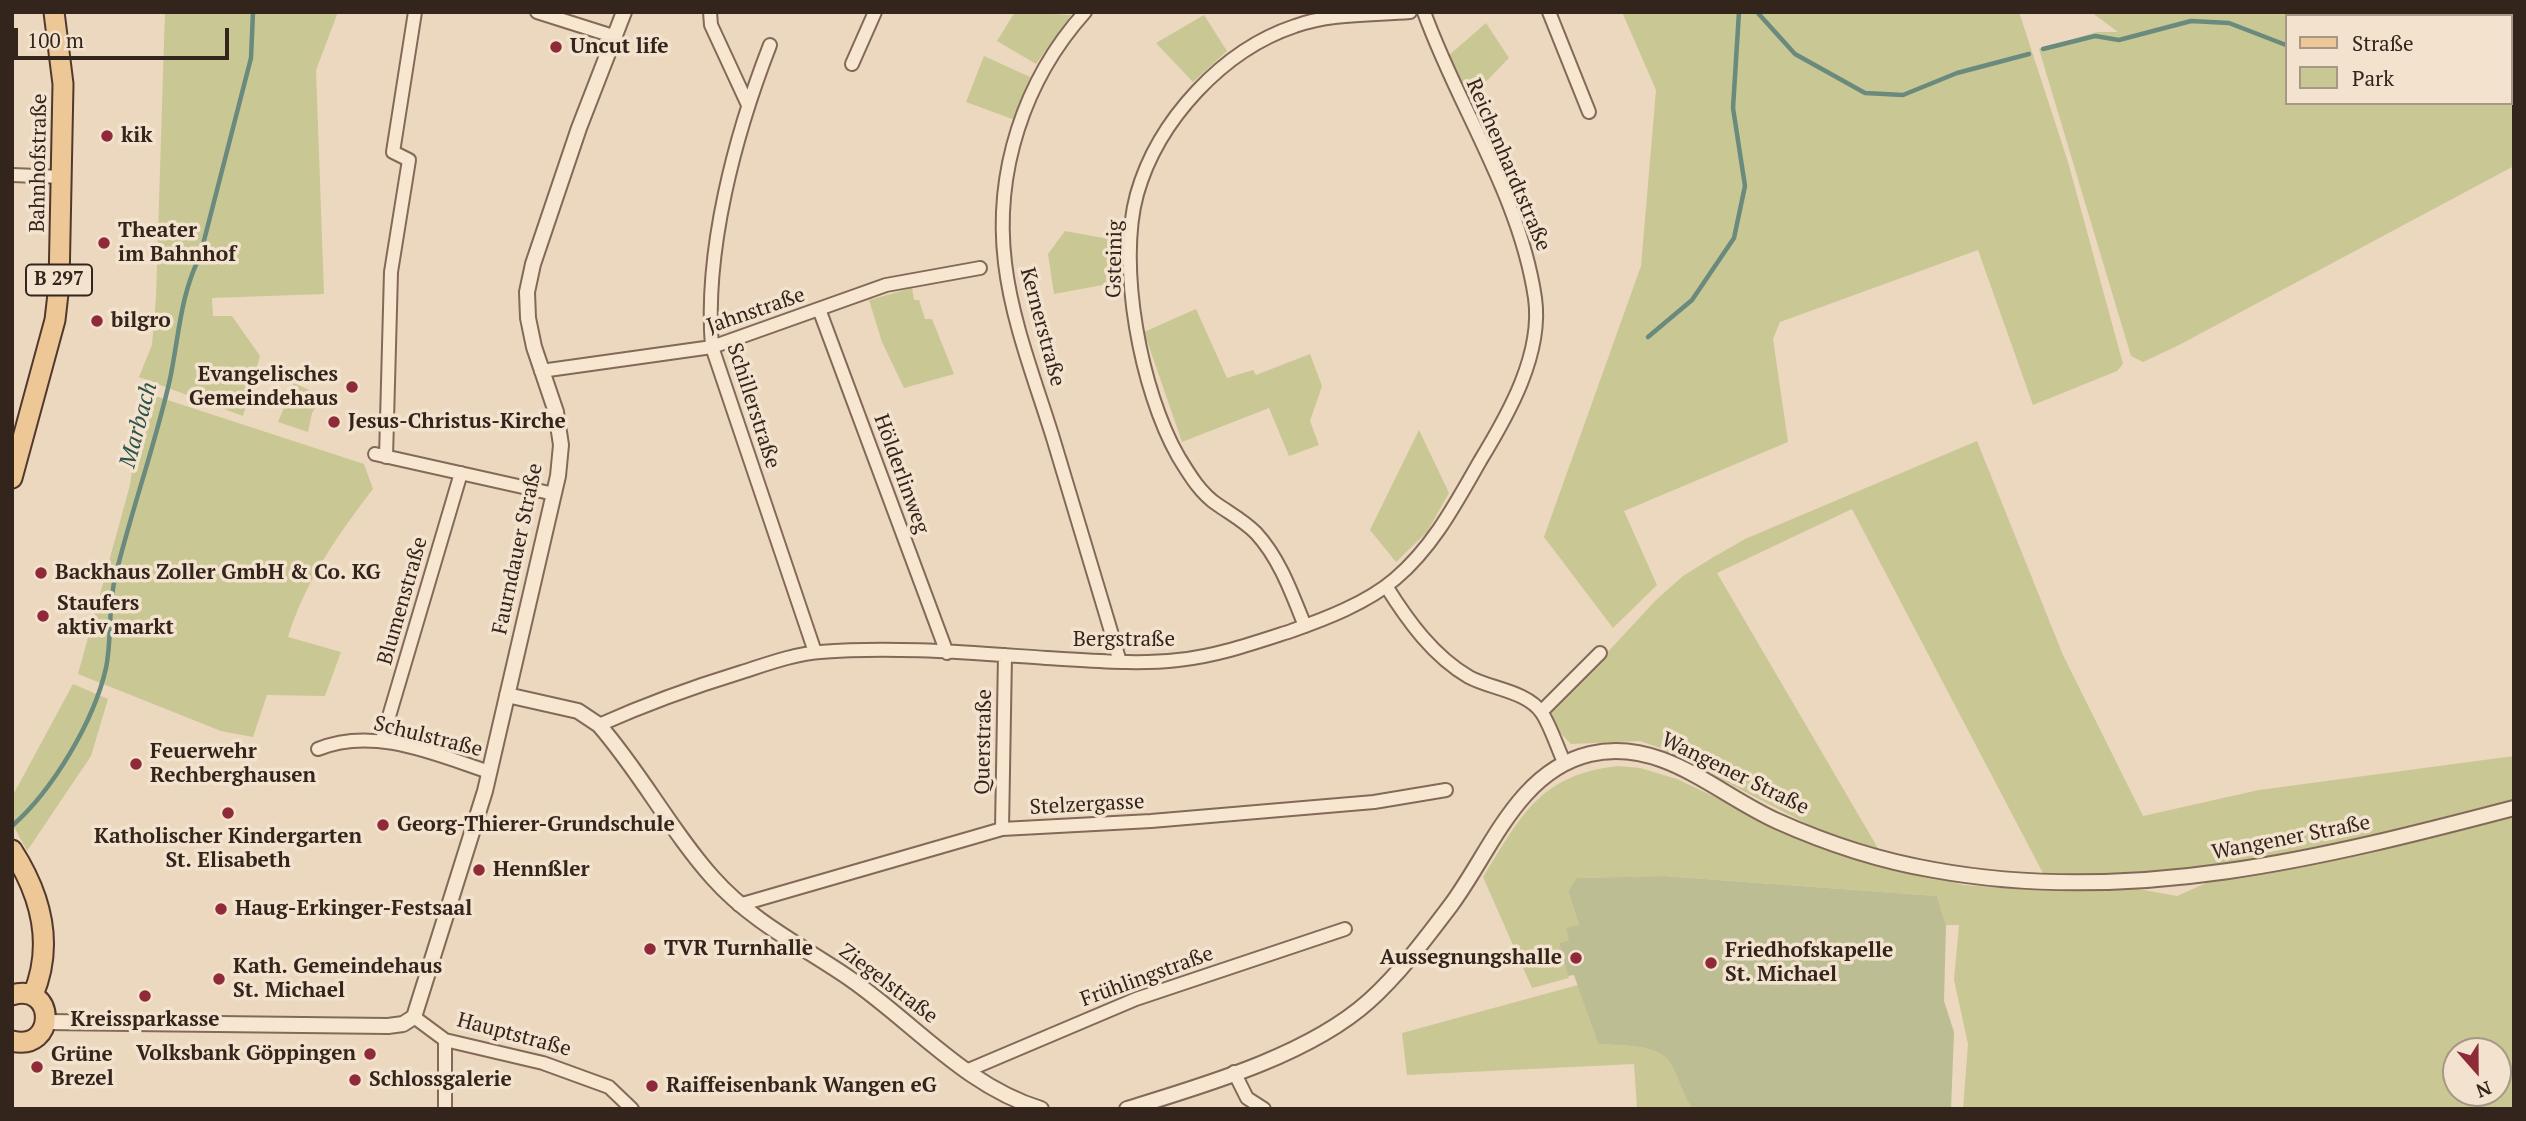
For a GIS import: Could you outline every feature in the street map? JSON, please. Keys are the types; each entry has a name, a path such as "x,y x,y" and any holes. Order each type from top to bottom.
{"main road":[{"name":"Bahnhofstraße","path":"12,478 55,320 63,177 63,84 54,12"},
{"path":"14,853 37,900 43,923 42,973 33,995"},
{"path":"12,995 33,995 44,1006 46,1022 35,1039 13,1044"}],"street":[{"path":"415,12 393,152 409,160 391,272 381,456 554,494"},
{"path":"537,12 616,37"},
{"name":"Faurndauer Straße","path":"414,1017 489,772 554,494 561,445 555,412 541,371 528,318 531,274 579,128 624,12"},
{"path":"710,12 711,25 748,105"},
{"path":"852,64 875,12"},
{"name":"Kernerstraße","path":"1085,12 1062,38 1040,72 1026,108 1007,173 1002,223 1005,264 1018,325 1120,662"},
{"name":"Gsteinig","path":"1305,626 1282,570 1257,535 1199,489 1177,453 1159,409 1144,363 1130,281 1137,194 1160,142 1203,84 1225,64 1277,33 1298,24 1410,12"},
{"name":"Reichenhardtstraße","path":"1386,586 1414,561 1441,528 1490,444 1518,391 1533,339 1536,303 1517,225 1437,49 1424,12"},
{"path":"1549,12 1589,112"},
{"name":"Schillerstraße","path":"770,45 748,105 723,214 714,270 710,320 712,348 815,652"},
{"path":"12,175 63,177"},
{"name":"Jahnstraße","path":"541,371 712,348 886,285 980,268"},
{"name":"Hölderlinweg","path":"819,309 947,653"},
{"name":"Blumenstraße","path":"382,740 461,473"},
{"path":"1386,586 1406,618 1439,655 1471,677 1505,691 1541,712 1564,762"},
{"name":"Bergstraße","path":"599,725 653,701 764,665 815,652 876,650 1120,662 1178,660 1236,649 1305,626 1386,586"},
{"path":"1541,712 1600,653"},
{"name":"Querstraße","path":"1002,829 1005,655"},
{"name":"Ziegelstraße","path":"508,695 578,711 599,725 711,877 738,905 850,979 966,1071 1018,1102 1041,1109"},
{"name":"Schulstraße","path":"318,749 352,739 382,740 489,772"},
{"name":"Wangener Straße","path":"1234,1072 1318,1037 1370,1000 1396,974 1451,905 1525,794 1564,762 1607,751 1649,754 1685,769 1774,820 1877,856 1979,878 2071,884 2144,882 2291,862 2514,808"},
{"name":"Stelzergasse","path":"738,905 1002,829 1151,821 1374,802 1446,790"},
{"name":"Frühlingstraße","path":"966,1071 1136,999 1345,929"},
{"path":"46,1022 388,1026 403,1024 414,1017"},
{"name":"Hauptstraße","path":"414,1017 445,1040 543,1063 609,1087 632,1109"},
{"path":"444,1109 445,1040"},
{"path":"1129,1109 1234,1072 1247,1098 1264,1109"}],"green space":[{"path":"165,12 338,12 316,70 324,294 212,298 213,316 232,316 260,356 243,416 139,377 152,345 156,297"},
{"path":"1015,12 1071,15 1036,64 997,41"},
{"path":"1622,12 2019,12 2068,162 2123,364 2117,371 2033,405 1978,250 1780,322 1773,339 1788,442 1624,511 1657,585 1613,628 1544,537 1641,266 1656,90"},
{"path":"2091,12 2514,12 2514,166 2143,362 2131,356 2039,49 2097,32 2118,32"},
{"path":"1204,15 1227,51 1193,82 1156,43"},
{"path":"1486,23 1509,58 1468,100 1448,56"},
{"path":"984,56 1030,77 1015,120 966,102"},
{"path":"1065,231 1120,241 1119,282 1054,294 1048,254"},
{"path":"912,288 914,300 919,300 925,319 932,319 954,374 904,388 882,342 869,300"},
{"path":"1196,309 1227,378 1253,370 1256,375 1310,354 1322,386 1310,421 1319,445 1289,456 1269,408 1182,442 1144,332"},
{"path":"294,383 322,396 312,413 308,432 278,422"},
{"path":"143,392 364,464 373,489 347,523 313,578 288,637 341,652 325,696 267,695 253,737 221,731 78,674 130,485"},
{"path":"1419,430 1449,493 1427,532 1396,562 1370,530"},
{"path":"1977,441 2063,655 2143,816 2259,790 2514,756 2514,800 2340,844 2224,865 2165,872 2045,877 1852,509 1717,573 1879,850 1817,829 1660,748 1640,741 1571,744 1559,730 1552,712 1656,600 1683,576 1745,539"},
{"path":"73,684 108,699 91,756 27,851 12,823 12,797"},
{"path":"1618,766 1640,768 1677,779 1815,845 1964,885 2047,891 2138,889 2177,896 2211,881 2311,865 2514,816 2514,1109 1963,1109 1968,1044 1954,980 1959,925 1946,925 1937,896 1664,876 1578,878 1568,891 1579,925 1569,940 1559,943 1569,978 1532,988 1483,877 1522,817 1551,789 1569,778"},
{"path":"1664,876 1937,896 1946,925 1944,1001 1954,1032 1951,1109 1693,1109 1665,1057 1638,1047 1598,1044 1574,975 1568,976 1559,943 1569,940 1566,928 1579,925 1568,891 1577,878"},
{"path":"1578,985 1598,1044 1638,1047 1665,1057 1693,1109 1637,1109 1634,1064 1407,1075 1402,1033"}],"waterway":[{"name":"Marbach","path":"12,826 57,774 82,732 100,689 108,657 115,578 164,404 184,301 200,256 251,58 253,12"},
{"path":"1648,337 1692,300 1734,238 1745,186 1733,108 1739,12"},
{"path":"1757,12 1795,54 1865,93 1903,95 1957,73 2029,54"},
{"path":"2043,49 2095,36 2119,40 2191,21 2229,23 2284,44"},
{"path":"2512,84 2514,88"}],"place":[{"name":"Uncut life","path":"556,47"},
{"name":"kik","path":"107,136"},
{"name":"Theater im Bahnhof","path":"104,243"},
{"name":"bilgro","path":"97,321"},
{"name":"Evangelisches Gemeindehaus","path":"352,387"},
{"name":"Jesus-Christus-Kirche","path":"334,422"},
{"name":"Backhaus Zoller GmbH & Co. KG","path":"41,573"},
{"name":"Staufers aktiv markt","path":"43,616"},
{"name":"Feuerwehr Rechberghausen","path":"136,764"},
{"name":"Katholischer Kindergarten St. Elisabeth","path":"228,813"},
{"name":"Georg-Thierer-Grundschule","path":"383,825"},
{"name":"Hennßler","path":"479,870"},
{"name":"Haug-Erkinger-Festsaal","path":"221,909"},
{"name":"TVR Turnhalle","path":"650,949"},
{"name":"Aussegnungshalle","path":"1576,958"},
{"name":"Friedhofskapelle St. Michael","path":"1711,963"},
{"name":"Kath. Gemeindehaus St. Michael","path":"219,979"},
{"name":"Kreissparkasse","path":"145,996"},
{"name":"Volksbank Göppingen","path":"370,1054"},
{"name":"Grüne Brezel","path":"37,1067"},
{"name":"Schlossgalerie","path":"355,1080"},
{"name":"Raiffeisenbank Wangen eG","path":"652,1086"}]}
